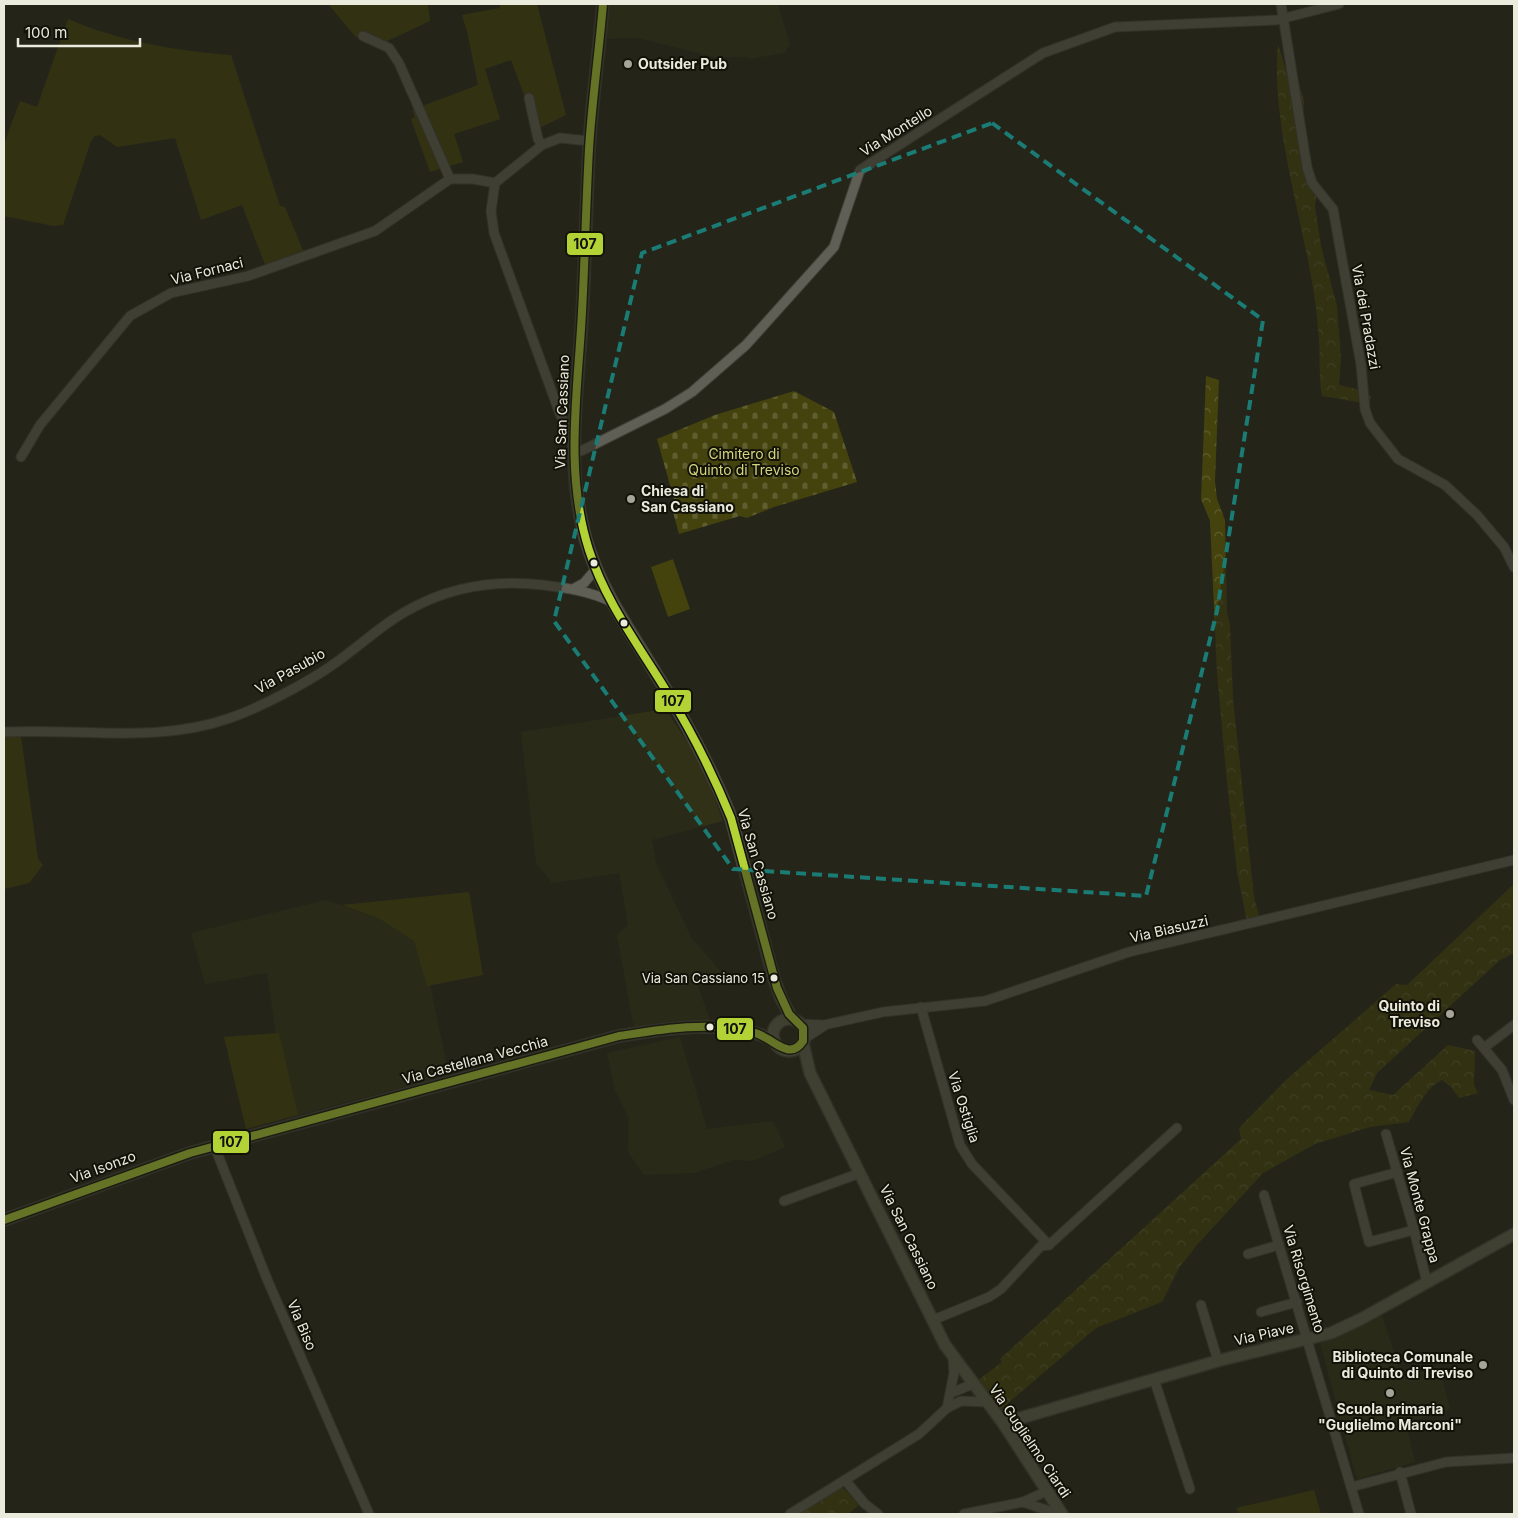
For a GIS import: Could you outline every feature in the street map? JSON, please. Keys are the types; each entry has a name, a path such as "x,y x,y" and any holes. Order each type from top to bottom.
{"main road":[{"name":"Via San Cassiano","path":"603,4 590,141 581,332 574,430 578,510 596,569 612,602 704,756 722,794 731,818 777,988 780,1009 777,1025"},
{"name":"Via San Cassiano","path":"777,988 796,1022"},
{"path":"784,1020 796,1022 804,1031 803,1041 796,1049 788,1050 781,1048 775,1042 773,1033 777,1025 784,1020"},
{"name":"Via Castellana Vecchia","path":"214,1146 619,1036 681,1029 747,1031 777,1025"},
{"name":"Via Castellana Vecchia","path":"747,1031 775,1042"},
{"name":"Via San Cassiano","path":"803,1041 810,1073 933,1320 954,1358 973,1384"},
{"name":"Via San Cassiano","path":"788,1050 810,1073"},
{"name":"Via Isonzo","path":"4,1220 143,1168 214,1146"},
{"name":"Via Piave","path":"1003,1423 1154,1378 1331,1333 1427,1283 1514,1234"},
{"name":"Via Guglielmo Ciardi","path":"973,1384 1003,1423 1060,1512"}],"street":[{"name":"Via dei Pradazzi","path":"1282,4 1307,167 1312,183 1333,209 1361,365 1365,409 1370,423 1398,459 1444,485 1477,515 1504,546 1514,567"},
{"name":"Via Montello","path":"574,451 581,451 665,409 692,392 746,345 834,247 860,170 1043,53 1115,27 1284,18 1339,4"},
{"path":"363,36 388,48 400,63 450,180 473,179 495,183"},
{"path":"529,98 538,138 542,145"},
{"path":"574,430 568,429 560,414 494,232 491,211 495,183 542,145 560,138 590,141"},
{"name":"Via Fornaci","path":"21,457 40,425 130,316 171,293 248,276 375,231 450,180"},
{"path":"573,589 584,583 596,569"},
{"name":"Via Pasubio","path":"4,732 153,734 198,727 230,718 278,695 329,667 393,619 415,606 481,584 513,582 573,589 612,602"},
{"name":"Via Biasuzzi","path":"796,1022 817,1025 854,1016 985,1001 1129,952 1514,860"},
{"name":"Via Ostiglia","path":"921,1007 960,1145 972,1164 1049,1245"},
{"name":"Via Biasuzzi","path":"803,1041 831,1023"},
{"path":"1485,1047 1514,1025"},
{"path":"1477,1040 1485,1047 1502,1070 1514,1100"},
{"path":"933,1320 988,1297 1000,1289 1041,1246 1049,1245 1177,1128"},
{"name":"Via Monte Grappa","path":"1386,1134 1414,1230 1427,1283"},
{"name":"Via Biso","path":"214,1146 267,1279 369,1514"},
{"path":"1398,1172 1354,1184 1369,1242 1414,1230"},
{"path":"784,1201 860,1173"},
{"name":"Via Risorgimento","path":"1264,1195 1360,1514"},
{"path":"1248,1254 1279,1245"},
{"path":"1261,1312 1297,1302"},
{"path":"1200,1305 1218,1361"},
{"path":"946,1408 951,1393 954,1358"},
{"path":"1154,1378 1190,1488"},
{"path":"951,1393 973,1384"},
{"path":"961,1401 973,1384"},
{"path":"790,1514 919,1434 946,1408 961,1401 986,1402"},
{"path":"1351,1487 1400,1472 1446,1462 1514,1458"},
{"path":"1400,1472 1411,1514"},
{"path":"845,1480 866,1504 878,1514"},
{"path":"964,1514 1023,1502 1047,1491"},
{"path":"1023,1502 1052,1512 1060,1512"}],"highlighted area":[{"path":"992,123 1263,320 1217,611 1146,896 733,869 554,621 642,253"}],"shaded area":[{"path":"608,4 778,4 790,45 784,53 748,59 747,57 713,57 639,38 605,39"},
{"path":"664,707 702,764 723,821 652,840 656,863 691,937 728,980 698,986 711,1023 634,1029 617,935 628,925 619,873 552,883 536,863 521,732 652,711"},
{"path":"326,900 378,918 414,941 427,985 430,985 449,1075 298,1115 279,1033 276,1033 267,973 205,984 191,933"},
{"path":"680,1037 707,1129 773,1121 785,1147 753,1161 733,1160 694,1173 644,1175 628,1152 629,1119 615,1090 607,1053"},
{"name":"Scuola primaria \"Guglielmo Marconi\"","path":"1381,1313 1402,1377 1439,1366 1450,1409 1406,1423 1415,1462 1357,1479 1320,1343"}],"green space":[{"path":"428,4 430,21 383,43 386,52 355,36 329,5"},
{"path":"500,4 537,4 566,115 537,129 511,60 485,69 500,119 454,134 463,162 430,172 411,119 415,117 412,110 478,85 462,15 500,8"},
{"path":"68,19 87,27 148,44 189,51 231,55 280,206 285,207 304,253 266,267 242,205 201,220 175,138 117,147 100,135 95,136 91,141 63,225 54,226 4,216 4,144 20,101 37,107"},
{"path":"1278,44 1291,87 1299,85 1304,100 1303,127 1309,163 1318,182 1315,207 1321,246 1337,306 1341,359 1339,385 1361,390 1371,396 1369,404 1322,396 1319,337 1314,295 1287,160 1278,100"},
{"path":"1206,376 1219,380 1215,481 1217,499 1225,520 1227,613 1230,624 1233,699 1254,898 1260,918 1247,921 1237,872 1226,772 1217,673 1210,521 1201,499"},
{"name":"Cimitero di Quinto di Treviso","path":"794,391 834,412 857,482 774,507 747,518 740,516 679,534 673,512 677,510 657,439 715,415"},
{"path":"673,559 690,609 668,617 651,567"},
{"path":"4,737 21,737 38,859 43,865 29,883 4,889"},
{"path":"1514,884 1514,953 1500,960 1377,1073 1369,1090 1393,1095 1448,1045 1475,1051 1474,1085 1478,1093 1459,1098 1451,1087 1442,1080 1426,1093 1409,1122 1370,1127 1315,1144 1263,1173 1196,1246 1179,1268 1162,1302 1096,1328 1008,1403 1007,1413 1003,1414 977,1381 1002,1362 1000,1359 1241,1139 1239,1128 1286,1080 1396,984 1407,985"},
{"path":"469,892 483,975 427,986 414,941 378,918 342,905"},
{"path":"279,1033 298,1115 246,1129 224,1037"},
{"path":"842,1487 860,1504 848,1514 798,1514"},
{"path":"1314,1490 1321,1514 1240,1514 1236,1508"}],"transit line":[{"name":"107","path":"4,1220 190,1153 619,1036 649,1031 712,1027 754,1032 779,1046 789,1049 794,1049 803,1041 803,1028 789,1014 777,988 731,818 702,754 685,722 613,605 596,569 581,521 575,461 576,401 589,149 603,4"}],"place":[{"name":"Outsider Pub","path":"628,64"},
{"name":"Chiesa di San Cassiano","path":"631,499"},
{"name":"Via San Cassiano 15","path":"774,978"},
{"name":"Quinto di Treviso","path":"1450,1014"},
{"name":"Biblioteca Comunale di Quinto di Treviso","path":"1483,1365"},
{"name":"Scuola primaria \"Guglielmo Marconi\"","path":"1390,1393"}]}
